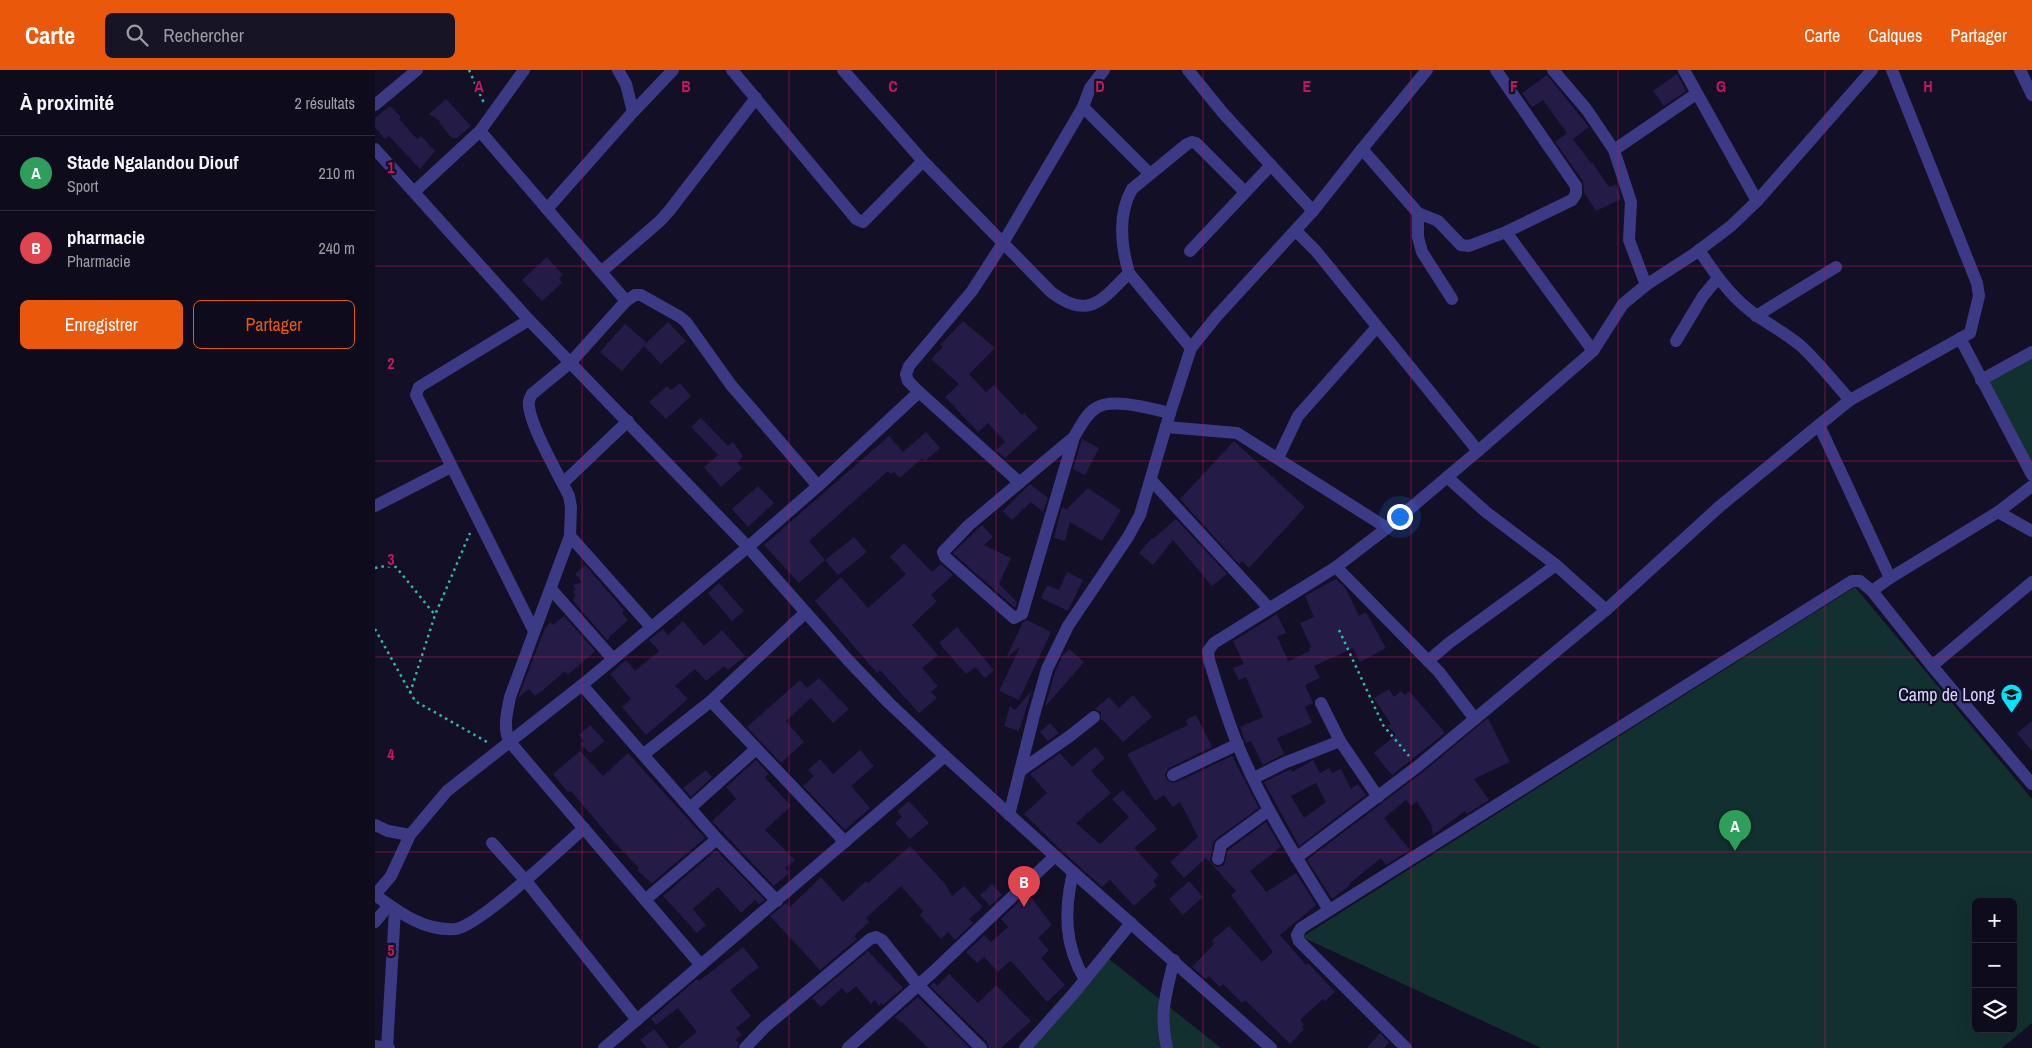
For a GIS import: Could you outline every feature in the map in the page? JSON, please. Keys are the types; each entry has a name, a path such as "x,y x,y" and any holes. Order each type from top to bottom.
{"street":[{"path":"375,105 417,70"},
{"path":"415,191 480,131 524,70"},
{"path":"618,70 626,84 633,112"},
{"path":"547,209 673,70"},
{"path":"732,70 856,219 863,222 923,161"},
{"path":"843,70 923,161 1061,300 1087,307 1099,302 1129,273"},
{"path":"1019,482 919,392 908,381 905,374 909,366 959,307 1003,243 1083,107 1090,88 1104,70"},
{"path":"1188,70 1313,211"},
{"path":"1009,814 1044,679 1052,656 1084,600 1128,537 1140,515 1191,348 1216,318 1297,231 1427,70"},
{"path":"1362,149 1418,213 1439,221 1461,245 1469,246 1506,232 1572,200 1576,194 1576,186 1496,70"},
{"path":"1553,70 1587,110 1614,150 1631,202 1629,240 1646,284"},
{"path":"1684,70 1757,201"},
{"path":"1329,910 1296,858 1269,810 1237,744 1209,660 1209,651 1214,643 1336,567 1387,528 1593,351 1623,304 1646,284 1699,250 1731,226 1757,201 1872,70"},
{"path":"1296,858 1418,766 1607,610 1719,507 1850,400 1970,333 1979,296 1977,284 1892,70"},
{"path":"2020,70 2032,95"},
{"path":"1614,150 1696,94"},
{"path":"601,272 665,216 756,98"},
{"path":"1083,107 1150,174"},
{"path":"480,131 626,301"},
{"path":"1191,348 1129,273 1125,260 1122,224 1127,198 1133,188 1192,142 1196,143 1245,192"},
{"path":"375,149 415,191 529,320 748,547 853,666 945,756 1271,1048"},
{"path":"1190,251 1271,165"},
{"path":"1418,213 1418,237 1422,252 1452,299"},
{"path":"1297,231 1316,251 1478,451"},
{"path":"1506,232 1593,351"},
{"path":"1699,250 1718,278 1740,303 1802,347 1850,400"},
{"path":"1756,316 1836,267"},
{"path":"1676,341 1703,296 1718,278"},
{"path":"700,964 584,828 504,745 505,724 511,697 570,536 571,507 563,483 536,430 529,409 529,400 532,394 571,362 626,301 635,295 641,295 681,316 731,385 818,486"},
{"path":"529,320 419,387 416,395 534,631"},
{"path":"1278,458 1298,416 1377,326"},
{"path":"1959,338 2032,474"},
{"path":"1981,380 2032,352"},
{"path":"584,828 526,881 475,919 458,928 436,928 419,923 375,895 391,876 410,835 447,791 582,686 748,547 818,486 919,392"},
{"path":"1074,437 1022,614 1014,618 945,557 943,552 969,525 1074,437 1088,416 1096,408 1106,404 1117,403 1170,413"},
{"path":"563,483 628,421"},
{"path":"1819,425 1890,578"},
{"path":"1166,427 1237,433 1387,528"},
{"path":"375,506 451,467"},
{"path":"1447,477 1486,512 1556,565 1607,610"},
{"path":"1151,481 1269,608"},
{"path":"1872,591 1998,512 2032,486"},
{"path":"1998,512 2032,531"},
{"path":"570,536 651,627"},
{"path":"1428,661 1449,642 1556,565"},
{"path":"1336,567 1446,680 1475,719"},
{"path":"1406,1048 1299,941 1297,935 1301,928 1852,581 1861,581 1872,591 1932,666 2032,784"},
{"path":"1932,666 2032,582"},
{"path":"551,589 613,659"},
{"path":"644,754 711,701 805,612"},
{"path":"582,686 717,839 777,901"},
{"path":"711,701 845,842"},
{"path":"1321,703 1340,741 1378,797"},
{"path":"1020,771 1094,718"},
{"path":"1253,778 1284,763 1340,741"},
{"path":"1173,775 1237,744"},
{"path":"690,808 756,749"},
{"path":"604,1048 945,756"},
{"path":"1218,859 1221,845 1269,810"},
{"path":"375,825 388,831 410,835"},
{"path":"646,900 717,839"},
{"path":"492,843 526,881 637,1020"},
{"path":"848,1048 1055,856"},
{"path":"1073,872 1067,898 1067,926 1073,958 1085,980"},
{"path":"375,922 392,907"},
{"path":"375,1046 388,1048 392,907"},
{"path":"1025,1048 1085,980 1131,923"},
{"path":"745,1048 765,1027 876,937 883,940 918,985 981,1048"},
{"path":"1167,1048 1162,1025 1162,1009 1174,960"}],"path":[{"path":"469,70 490,116"},
{"path":"410,693 435,615 477,517"},
{"path":"375,568 385,566 396,567 435,615"},
{"path":"375,629 415,701 421,706 504,745"},
{"path":"1339,630 1383,725 1418,766"}],"green space":[{"path":"2032,352 2032,470 1983,380"},
{"path":"1855,587 2032,799 2032,1023 2002,1048 1541,1048 1302,937"},
{"path":"1109,959 1221,1048 1029,1048"}],"building":[{"path":"1677,74 1686,91 1664,106 1653,91"},
{"path":"1547,75 1589,127 1573,139 1609,187 1616,184 1621,199 1596,211 1584,192 1583,181 1555,142 1567,133 1543,100 1532,107 1522,93"},
{"path":"446,99 471,126 457,138 452,138 439,123 440,121 429,114"},
{"path":"390,106 401,117 399,119 417,139 421,136 435,151 420,169 389,136 385,139 375,127 375,118"},
{"path":"547,257 563,275 559,278 562,283 542,301 522,280"},
{"path":"963,321 995,348 969,374 986,392 994,385 1022,415 1024,413 1038,428 1005,458 996,450 1005,442 988,423 978,432 945,397 959,384 931,359 943,347 940,345"},
{"path":"668,322 686,341 661,364 644,346 622,371 600,352 625,324 647,343"},
{"path":"680,383 691,396 666,419 649,402 667,386 671,390"},
{"path":"701,418 728,446 733,442 743,456 737,463 742,468 721,487 704,467 718,455 691,427"},
{"path":"926,432 940,448 925,461 922,458 900,478 894,472 891,474 888,471 809,541 825,560 799,583 764,545 889,436 903,452"},
{"path":"1082,439 1099,448 1085,475 1073,469"},
{"path":"1234,441 1305,507 1249,568 1242,561 1239,564 1180,499"},
{"path":"1030,484 1048,498 1043,512 1031,502 1012,520 1003,511"},
{"path":"758,486 774,503 748,527 732,509"},
{"path":"1088,488 1121,510 1102,541 1070,522 1065,541 1054,538 1063,507 1066,510"},
{"path":"1176,519 1227,574 1212,586 1173,540 1153,565 1139,553 1152,538"},
{"path":"982,525 993,537 984,545 1011,558 999,584 1017,602 1015,608 953,553"},
{"path":"854,537 867,552 838,575 825,560"},
{"path":"904,543 932,572 941,564 953,575 931,595 937,601 912,625 938,655 922,668 938,686 931,692 937,698 919,713 880,670 877,673 815,601 841,577 868,608 906,574 890,557"},
{"path":"585,565 624,610 622,613 628,620 607,640 573,599 576,595 573,592 576,589 573,585 582,582 575,574"},
{"path":"1067,572 1083,580 1068,611 1041,598 1047,585 1059,590"},
{"path":"1336,579 1346,589 1359,616 1366,612 1386,648 1360,662 1353,648 1314,666 1320,678 1305,685 1313,703 1305,707 1312,723 1277,738 1284,754 1263,765 1251,741 1246,743 1240,727 1263,717 1246,677 1239,680 1233,668 1244,664 1233,641 1277,614 1286,633 1277,636 1288,661 1310,651 1309,648 1311,647 1300,623 1314,617 1305,596"},
{"path":"719,583 744,611 732,621 708,593"},
{"path":"564,616 595,651 568,675 565,671 535,696 529,689 518,698 545,628 551,622 553,625"},
{"path":"1027,620 1051,632 1019,700 999,691 1020,647 1006,658 1023,622"},
{"path":"683,621 704,646 722,630 745,656 728,670 724,666 706,681 695,669 675,686 688,699 646,735 622,707 631,699 610,674 626,660 635,671 659,651 649,640 663,629 668,635"},
{"path":"957,627 994,670 985,678 975,667 966,674 939,643"},
{"path":"1069,649 1084,662 1045,707 1055,672 1063,655"},
{"path":"819,678 849,709 833,723 811,698 786,721 804,742 781,763 747,727 800,680 807,688"},
{"path":"1389,689 1394,697 1401,691 1405,695 1409,691 1445,733 1392,775 1374,753 1396,735 1388,726 1391,724 1374,698"},
{"path":"1032,690 1019,731 1004,726 1010,706 1015,710"},
{"path":"1133,695 1152,717 1123,742 1103,720 1101,721 1101,712 1095,709 1109,697 1119,708"},
{"path":"1196,715 1212,747 1169,768 1165,774 1166,779 1172,783 1177,782 1232,756 1259,808 1216,839 1213,843 1210,862 1217,867 1224,865 1228,850 1266,822 1281,847 1250,871 1266,892 1296,873 1316,905 1280,935 1306,965 1308,963 1335,992 1325,1001 1323,999 1300,1020 1304,1025 1302,1027 1304,1029 1290,1044 1245,1000 1242,1003 1223,984 1220,987 1209,976 1206,979 1192,967 1214,944 1212,942 1213,939 1229,926 1262,962 1273,952 1231,895 1236,891 1206,858 1184,878 1170,862 1198,837 1180,802 1173,807 1164,795 1155,801 1127,754 1188,725 1186,720"},
{"path":"1488,718 1510,762 1474,779 1489,800 1467,814 1465,811 1433,835 1431,824 1417,801 1411,806 1406,800 1384,818 1410,850 1386,865 1381,858 1332,899 1307,860 1423,772"},
{"path":"2032,721 2032,751 2017,733"},
{"path":"1050,723 1059,733 1048,741 1040,732"},
{"path":"590,725 605,741 590,753 580,744 584,741 579,735"},
{"path":"1095,747 1105,758 1091,771 1111,793 1076,823 1100,844 1129,817 1112,799 1123,790 1157,829 1134,848 1159,875 1153,881 1157,885 1134,906 1110,880 1102,887 1024,814 1047,793 1030,774 1060,753 1072,767"},
{"path":"860,750 874,766 851,786 870,808 845,830 803,786 814,776 808,770 820,759 833,774"},
{"path":"580,751 603,776 628,753 705,838 652,883 650,882 637,870 639,868 571,791 568,792 553,774"},
{"path":"756,760 769,774 765,777 767,780 791,806 765,830 795,860 785,868 789,873 774,886 712,821 736,799 726,787"},
{"path":"1313,760 1320,773 1329,768 1332,773 1341,769 1351,789 1358,784 1366,795 1299,846 1264,782 1291,769 1292,772","holes":["1316,783 1326,802 1304,818 1291,796"]},
{"path":"706,770 712,777 691,797 683,788"},
{"path":"909,801 929,823 910,839 895,823 902,817 897,811"},
{"path":"910,846 945,884 952,896 964,886 983,907 969,919 973,923 955,940 948,932 941,939 920,915 923,911 901,886 866,918 869,922 854,936 857,939 820,970 770,916 786,903 790,907 821,877 843,902"},
{"path":"716,850 765,900 759,904 755,900 741,913 718,887 693,909 706,925 697,933 663,896"},
{"path":"1189,881 1203,897 1183,915 1169,899"},
{"path":"992,884 1002,895 990,906 980,895"},
{"path":"1028,893 1052,925 1038,938 1049,950 1041,958 1065,985 1047,1002 1010,961 998,972 984,957 977,963 966,952 984,935 991,942 1008,927 1001,919"},
{"path":"743,947 759,967 730,990 751,1016 736,1028 742,1035 735,1040 739,1042 737,1048 677,1048 697,1032 678,1008 656,1025 651,1019 697,979 699,981"},
{"path":"868,951 903,988 883,1005 881,1003 879,1006 875,1000 871,1004 856,986 847,994 842,988 821,1007 812,998"},
{"path":"949,974 978,1003 996,985 1031,1021 1001,1048 989,1048 987,1042 930,986 934,982 937,986"},
{"path":"918,997 970,1048 928,1048 895,1017"},
{"path":"654,1029 669,1048 647,1048 640,1040"},
{"path":"1380,1033 1389,1042 1384,1048 1367,1048"}],"place":[{"name":"Camp de Long","path":"2011,713"},
{"name":"Stade Ngalandou Diouf","path":"1735,851"},
{"name":"pharmacie","path":"1024,907"}]}
